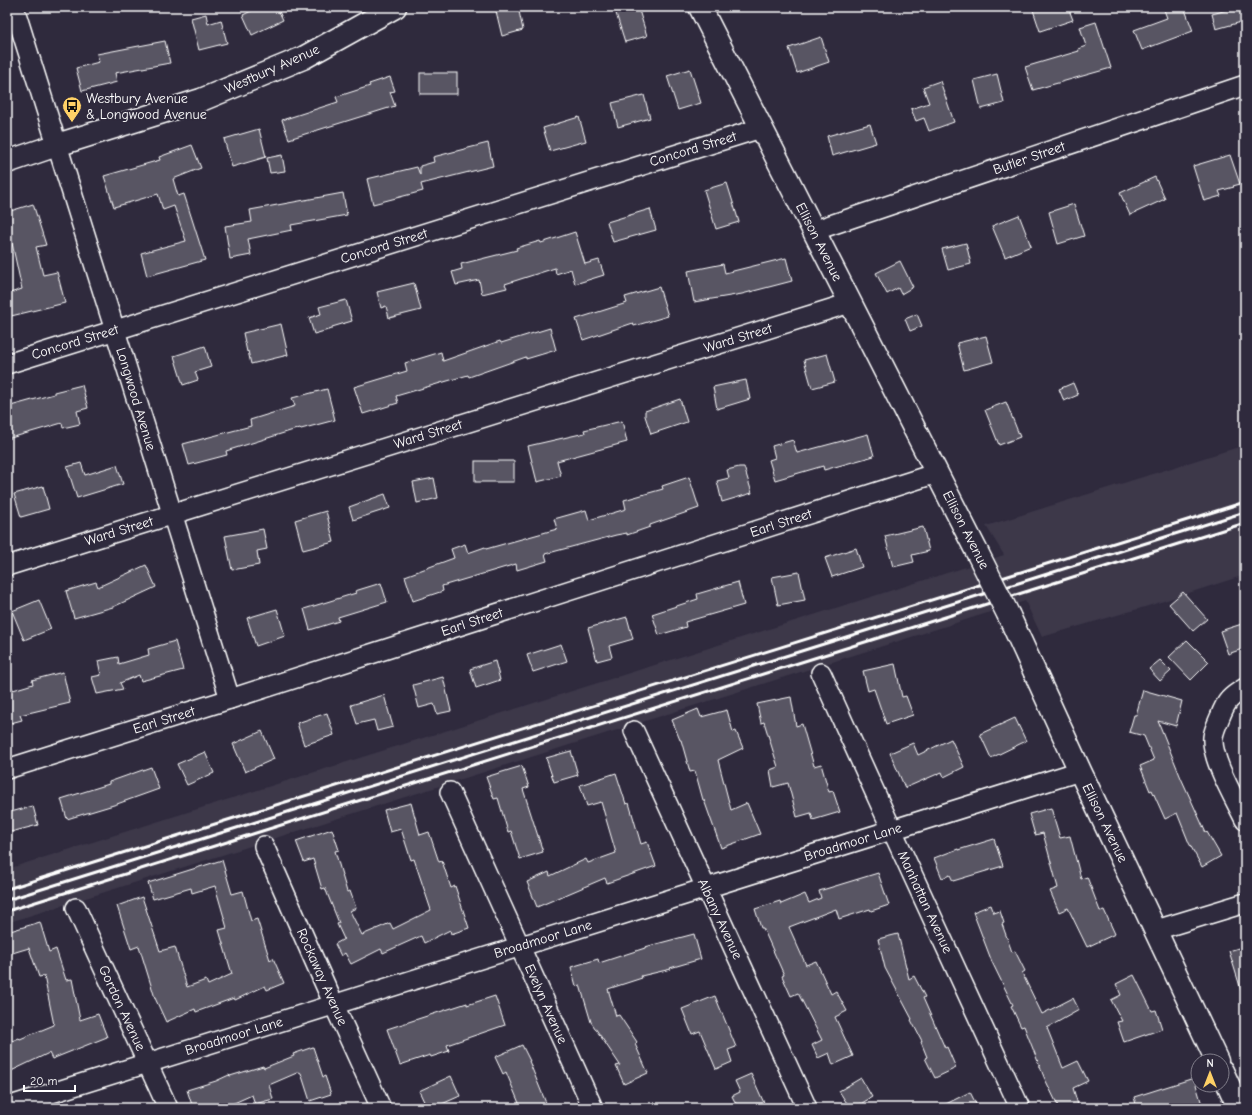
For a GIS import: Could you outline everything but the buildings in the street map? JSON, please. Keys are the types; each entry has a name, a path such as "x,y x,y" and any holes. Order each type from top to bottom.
{"street":[{"name":"Longwood Avenue","path":"14,7 230,699"},
{"name":"Westbury Avenue","path":"7,162 56,145 201,100 303,58 395,7"},
{"name":"Ellison Avenue","path":"700,7 1009,616 1080,771 1213,1053"},
{"name":"Butler Street","path":"813,231 1245,85"},
{"name":"Concord Street","path":"7,364 761,128"},
{"name":"Ward Street","path":"7,566 850,302"},
{"name":"Earl Street","path":"7,769 937,473"},
{"name":"Manhattan Avenue","path":"821,673 1020,1108"},
{"path":"1245,688 1232,696 1225,704 1214,729 1213,738 1215,757 1245,820"},
{"name":"Albany Avenue","path":"634,731 807,1108"},
{"name":"Broadmoor Lane","path":"7,1107 1080,771"},
{"name":"Evelyn Avenue","path":"450,792 594,1108"},
{"name":"Rockaway Avenue","path":"264,846 381,1108"},
{"path":"1156,930 1245,903"},
{"name":"Gordon Avenue","path":"76,908 168,1108"},
{"path":"1230,1088 1239,1108"}],"shaded area":[{"path":"1245,445 1245,575 1145,607 1042,637 1025,601 7,923 7,869 1004,555 986,526"}],"railway":[{"path":"7,889 1245,502"},
{"path":"7,900 1245,512"},
{"path":"7,911 1245,523"}],"place":[{"name":"Westbury Avenue & Longwood Avenue","path":"72,123"}]}
